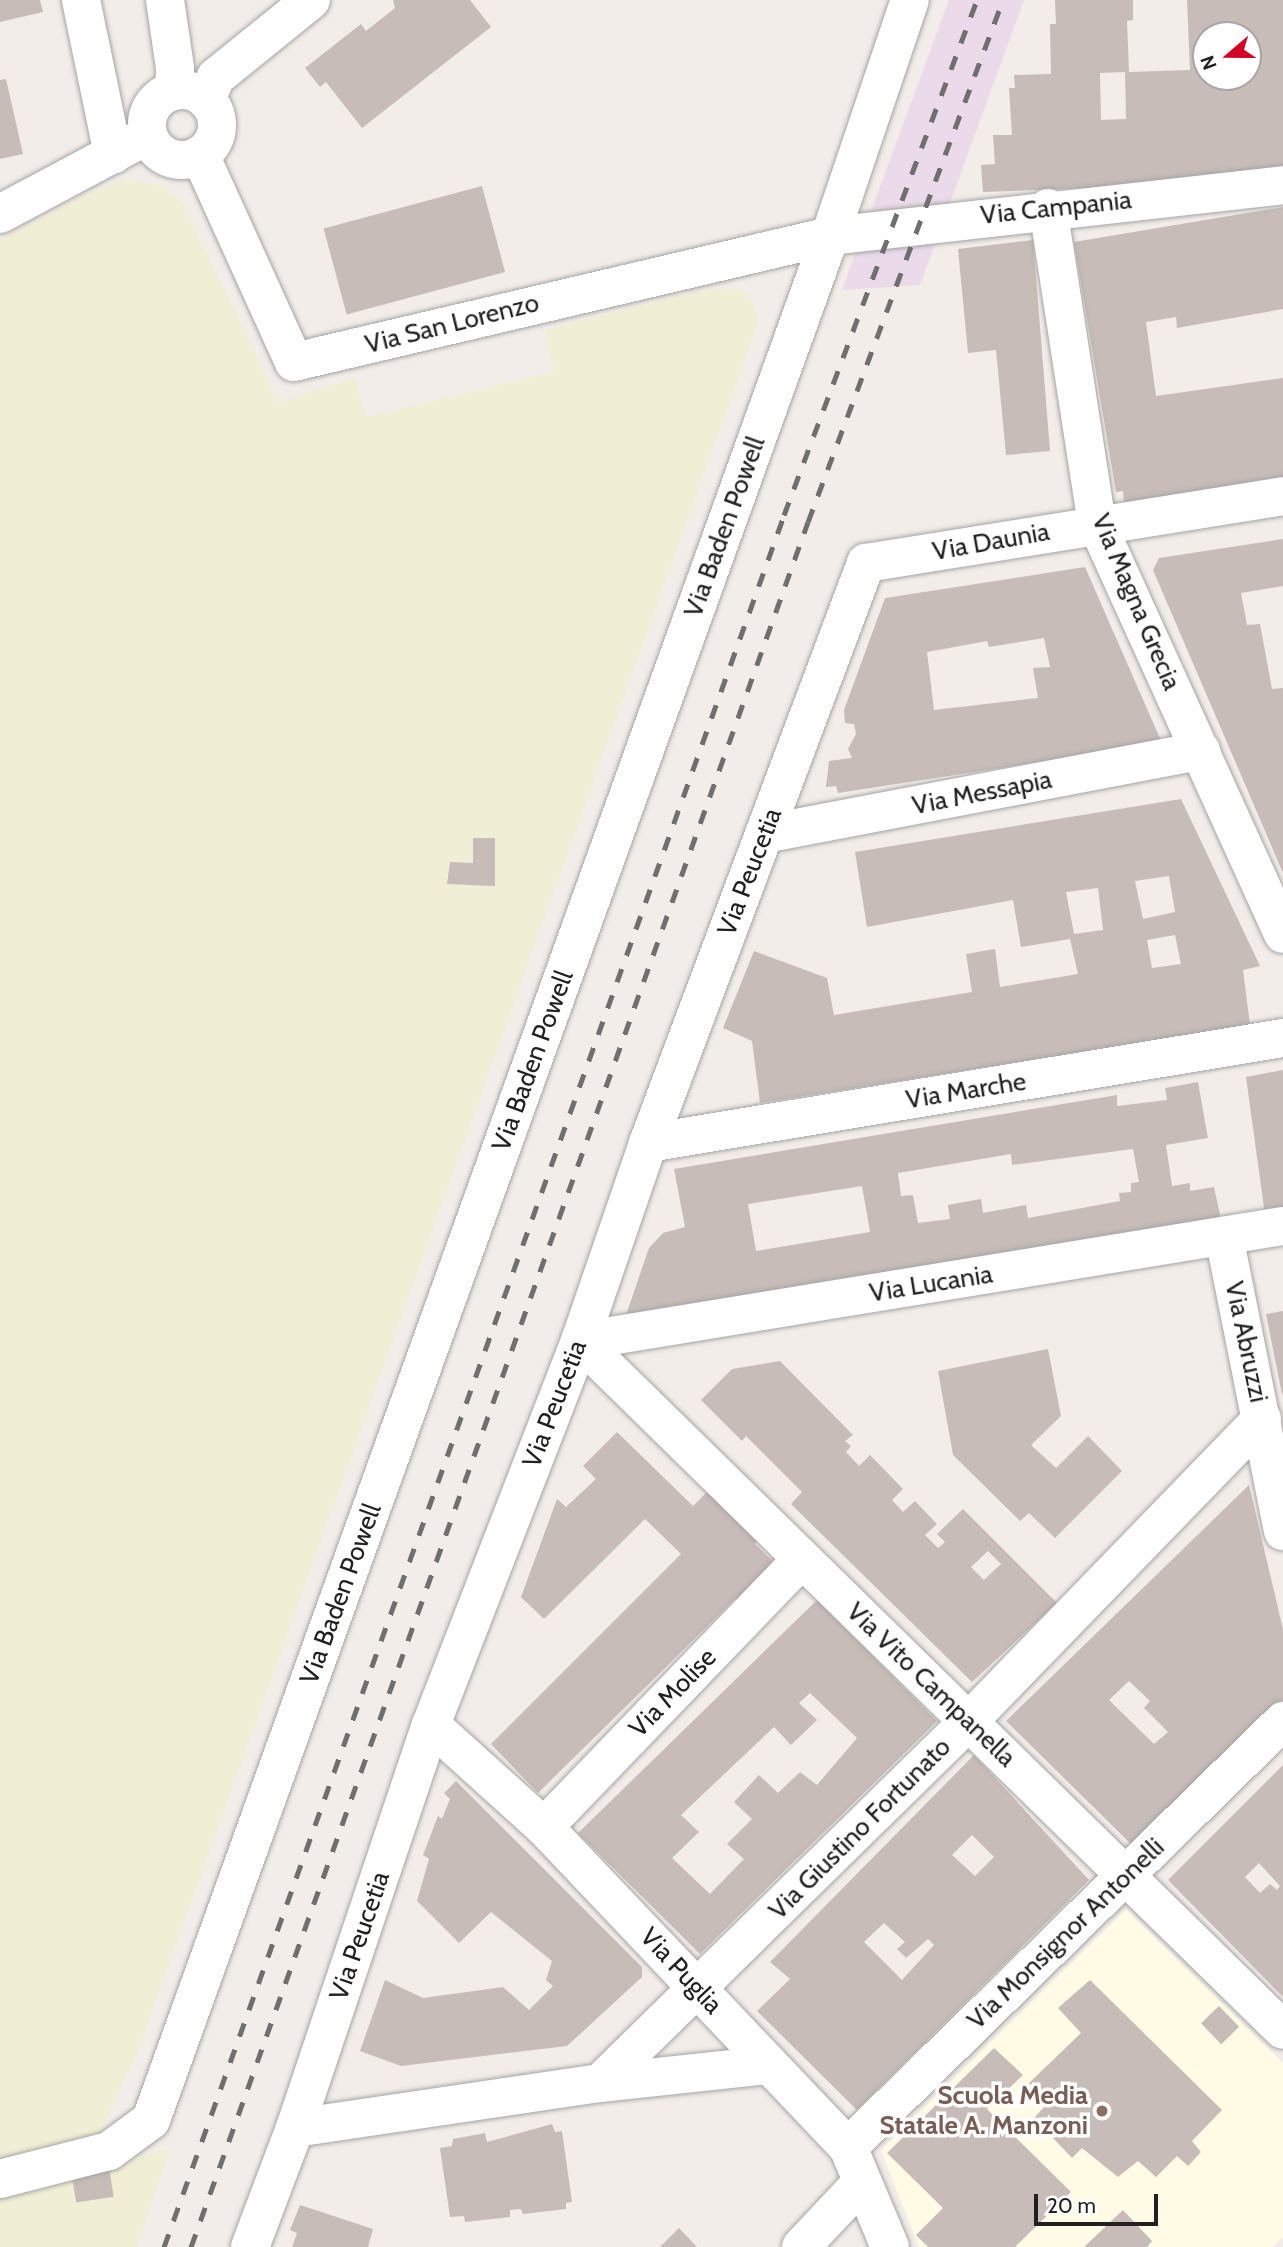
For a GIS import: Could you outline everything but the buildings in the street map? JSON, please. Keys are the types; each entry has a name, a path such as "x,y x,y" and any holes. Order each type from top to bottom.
{"street":[{"path":"80,0 113,155"},
{"path":"164,0 175,68 190,95 216,129 200,155 170,158 148,135 149,113 163,96 190,95 312,0"},
{"name":"Via Baden Powell","path":"0,2179 109,2151 151,2119 830,236 910,0"},
{"path":"0,214 148,135"},
{"name":"Via San Lorenzo","path":"200,155 295,362 830,236"},
{"name":"Via Campania","path":"830,236 1048,208 1283,185"},
{"name":"Via Magna Grecia","path":"1048,208 1097,523 1283,934"},
{"name":"Via Daunia","path":"866,563 1097,523 1283,496"},
{"name":"Via Peucetia","path":"250,2247 295,2128 431,1725 580,1341 648,1143 866,563"},
{"name":"Via Messapia","path":"764,834 1201,751"},
{"name":"Via Marche","path":"648,1143 1283,1038"},
{"name":"Via Lucania","path":"580,1341 1283,1226"},
{"name":"Via Abruzzi","path":"1224,1236 1283,1531"},
{"name":"Via Vito Campanella","path":"580,1341 1282,2028"},
{"name":"Via Giustino Fortunato","path":"600,2083 698,1990 968,1721 1262,1419"},
{"name":"Via Molise","path":"544,1826 802,1559"},
{"name":"Via Monsignor Antonelli","path":"849,2147 1283,1721"},
{"name":"Via Puglia","path":"431,1725 544,1826 849,2147 861,2183 890,2247"},
{"path":"295,2128 600,2083 769,2065"},
{"path":"801,2247 861,2183"}],"shaded area":[{"path":"949,0 1024,0 920,285 842,290"},
{"path":"126,179 164,187 183,203 279,403 354,378 367,417 554,372 545,330 692,293 730,288 748,293 759,320 140,2045 86,2166 170,2150 137,2247 0,2247 0,240 92,192"},
{"name":"Scuola Media Statale A. Manzoni","path":"1126,1909 1283,2063 1283,2237 1272,2247 919,2247 881,2150"}],"railway":[{"path":"164,2247 784,515 977,0"},
{"path":"191,2247 808,522 1003,0"}],"place":[{"name":"Scuola Media Statale A. Manzoni","path":"1102,2111"}]}
